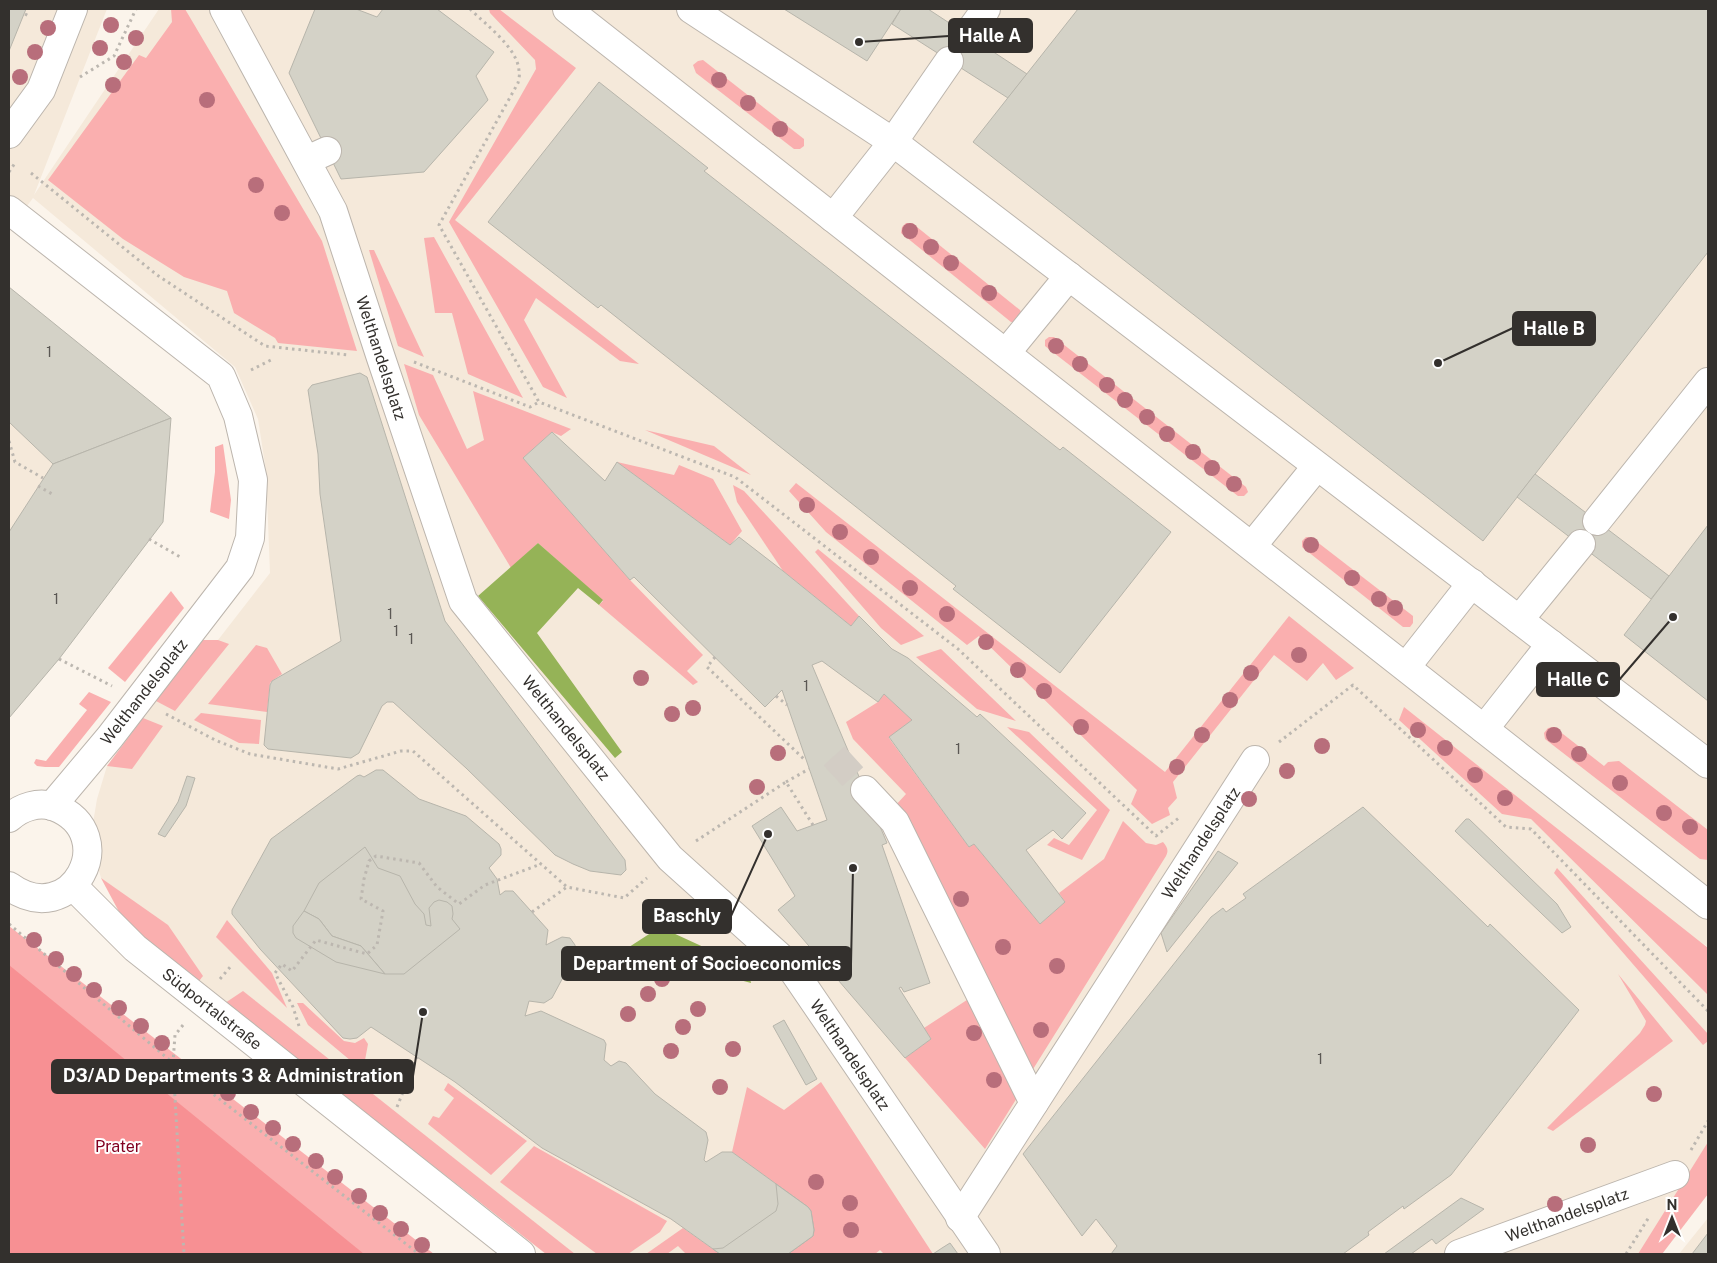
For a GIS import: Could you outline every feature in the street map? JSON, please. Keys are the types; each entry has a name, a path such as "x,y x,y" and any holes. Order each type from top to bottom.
{"street":[{"path":"9,134 41,90 73,9"},
{"name":"Welthandelsplatz","path":"224,9 317,156 381,358 463,601 670,858 790,966 986,1254"},
{"path":"567,9 1484,729 1707,901"},
{"path":"691,9 893,142 1708,764"},
{"path":"968,34 986,9"},
{"path":"833,218 893,142 949,61"},
{"name":"Welthandelsplatz","path":"9,210 221,376 238,416 253,480 250,538 240,568 139,699 52,806"},
{"path":"1006,354 1069,276"},
{"path":"1597,521 1708,382"},
{"path":"1252,546 1317,466"},
{"path":"1520,620 1581,544"},
{"path":"1406,667 1472,584"},
{"path":"1484,729 1551,644"},
{"name":"Welthandelsplatz","path":"960,1218 1255,760"},
{"path":"865,790 895,822 1034,1103"},
{"path":"9,817 19,810 30,806 41,804 52,806 66,812 76,821 84,833 88,847 87,861 82,874 73,886 62,894 48,898 33,898 20,894 9,886"},
{"name":"Südportalstraße","path":"73,886 135,948 521,1254"},
{"name":"Welthandelsplatz","path":"1459,1254 1675,1175"}],"path":[{"path":"114,56 136,9"},
{"path":"470,9 507,45 515,57 520,70 518,83 439,225 539,402 735,477 958,649 1156,836 1187,812"},
{"path":"25,14 29,16"},
{"path":"31,173 157,275 265,346 381,358 403,358 530,407 539,402"},
{"path":"9,442 15,462 44,478"},
{"path":"38,486 54,495"},
{"path":"149,539 182,558"},
{"path":"715,657 707,667 806,761"},
{"path":"59,659 215,740 250,754 338,769 401,751 413,751 567,887 624,898 670,858 809,769"},
{"path":"1255,760 1353,685 1506,827 1531,829 1708,1011"},
{"path":"776,696 788,705"},
{"path":"786,782 813,825"},
{"path":"299,1026 293,1007 275,973 282,964 292,971 316,940 367,954 377,945 383,911 361,900 369,861 376,856 419,863 437,887 459,904 485,885 541,864"},
{"path":"532,912 567,887"},
{"path":"9,924 173,1063 419,1254"},
{"path":"184,1254 173,1063 175,1035 231,966"},
{"path":"397,1107 417,1057"}],"shaded area":[{"path":"9,9 107,9 34,195 159,9 1708,9 1708,947 1701,942 1708,948 1708,1194 1662,1254 546,1254 225,1003 124,921 101,878 96,860 92,829 97,799 107,766 203,640 218,640 270,573 266,471 258,419 235,367 33,198 9,230"},
{"path":"9,422 53,464 9,532"},
{"path":"538,543 603,600 599,605 578,588 537,633 622,752 615,758 478,596"},
{"path":"660,927 747,967 751,983 626,949"},
{"path":"1708,1218 1708,1254 1679,1254"}],"green space":[{"path":"171,9 185,9 322,241 357,351 278,343 275,338 234,313 227,291 184,277 123,239 48,180 139,55 146,58 172,22"},
{"path":"489,9 499,9 576,68 455,220 639,364 620,361 536,298 524,320 567,398 543,387 449,222 536,69 535,60 490,13"},
{"path":"703,60 804,139 804,146 800,149 794,149 696,73 693,65"},
{"path":"906,223 912,223 1020,310 1022,314 1018,322 1011,322 901,233 902,227"},
{"path":"434,237 523,398 468,374 452,313 435,313 424,238"},
{"path":"369,250 374,250 424,357 398,346"},
{"path":"1049,337 1054,337 1246,487 1248,492 1244,496 1238,496 1045,346 1045,340"},
{"path":"404,364 433,375 467,449 484,440 473,391 571,429 561,436 552,432 523,458 630,580 703,655 687,671 698,682 693,685 599,605 603,601 538,543 511,568 419,415"},
{"path":"645,430 714,446 751,475"},
{"path":"223,444 231,500 229,519 210,512 215,472 215,447"},
{"path":"617,462 674,475 679,465 713,479 742,531 730,545"},
{"path":"796,483 1165,772 1289,616 1354,668 1336,680 1323,663 1307,681 1274,655 1173,782 1177,798 1168,808 1170,815 1152,824 1131,804 1137,790 979,636 967,645 826,532 789,491"},
{"path":"733,485 744,491 859,616 851,626 783,571 737,502"},
{"path":"1306,537 1312,538 1413,616 1413,623 1410,627 1403,627 1302,547 1302,541"},
{"path":"818,549 924,636 901,645 881,628 815,552"},
{"path":"171,591 184,608 125,682 108,668"},
{"path":"203,640 218,640 229,644 175,711 156,701"},
{"path":"256,645 267,648 282,674 270,683 267,712 208,704"},
{"path":"941,649 1016,721 977,709 916,657"},
{"path":"89,692 111,702 59,767 37,766 34,763 36,759 46,761 87,710 79,704"},
{"path":"884,694 912,720 889,738 969,847 974,844 1040,924 1065,902 1059,893 1104,859 1123,821 1146,843 1156,845 1163,842 1167,849 1166,856 1030,1074 895,806 906,794 853,739 846,722 878,702"},
{"path":"1404,707 1708,948 1708,995 1531,819 1502,814 1399,720"},
{"path":"201,713 261,720 259,744 239,743 194,720"},
{"path":"143,718 163,726 132,769 107,766"},
{"path":"1007,727 1029,732 1110,810 1082,860 1047,845 1054,838 1069,845 1097,810"},
{"path":"1554,727 1604,766 1608,762 1619,761 1708,830 1708,860 1700,859 1545,739 1544,733 1548,728"},
{"path":"1557,868 1708,1034 1708,1041 1703,1045 1554,873"},
{"path":"101,878 168,925 203,976 199,981 124,921"},
{"path":"227,920 272,973 287,1008 216,937"},
{"name":"Prater","path":"9,926 434,1254 9,1254"},
{"name":"Prater","path":"9,965 364,1254 9,1254"},
{"path":"1618,974 1673,1041 1553,1131 1547,1128 1640,1033 1645,1025 1646,1021"},
{"path":"243,991 575,1254 546,1254 225,1003"},
{"path":"973,996 1020,1093 985,1149 905,1058 931,1039 924,1028"},
{"path":"297,1003 303,1003 344,1041 355,1043 364,1038 368,1044 363,1071 308,1025"},
{"path":"821,1082 933,1254 884,1254 880,1250 875,1254 788,1254 813,1236 811,1211 732,1152 747,1087 784,1110"},
{"path":"448,1083 527,1141 491,1175 428,1124 433,1116 439,1118 454,1098 444,1090"},
{"path":"1708,1142 1708,1194 1662,1254 1638,1254"},
{"path":"534,1146 667,1221 660,1232 628,1254 597,1254 500,1182"},
{"path":"683,1228 720,1254 686,1254 678,1246 667,1254 646,1254"}],"building":[{"path":"9,9 26,9 9,51"},
{"path":"315,9 356,9 377,17 383,9 437,9 494,52 476,76 488,100 424,172 341,179 289,73"},
{"path":"784,9 901,9 867,61"},
{"path":"901,9 928,9 1027,74 1008,98 892,24"},
{"path":"1078,9 1708,9 1708,252 1483,541 973,142"},
{"path":"599,82 708,168 704,171 1060,450 1063,447 1171,532 1060,673 953,589 956,586 601,305 598,308 488,222"},
{"path":"9,287 171,418 53,464 9,422"},
{"path":"360,373 367,377 445,621 625,860 626,870 621,875 590,871 555,855 466,768 393,702 387,702 382,706 359,753 351,758 268,749 264,745 272,681 341,641 320,494 318,454 308,390 312,385"},
{"path":"171,418 163,522 59,659 9,718 9,532 53,464"},
{"path":"552,432 605,481 617,462 730,545 739,537 851,626 859,616 892,649 908,658 977,717 980,714 1086,813 1062,839 1053,830 1026,850 1065,902 1040,924 974,844 969,847 889,737 912,720 884,694 878,702 822,661 812,665 887,843 882,845 930,983 904,992 901,987 899,988 931,1039 905,1058 778,910 795,896 752,826 781,807 797,831 827,820 782,690 765,707 634,577 630,580 523,458"},
{"path":"1535,474 1669,576 1651,599 1517,497"},
{"path":"1708,525 1708,701 1624,635"},
{"path":"376,770 383,770 419,799 466,816 499,844 501,855 489,868 497,879 500,895 505,891 513,891 548,930 546,945 562,937 570,938 575,945 576,953 552,998 544,1003 529,1001 525,1016 541,1011 604,1040 606,1044 604,1060 611,1066 619,1061 626,1063 655,1094 706,1132 708,1140 704,1160 706,1162 722,1152 732,1152 808,1207 811,1211 813,1236 788,1254 720,1254 671,1219 542,1148 455,1082 371,1027 357,1038 343,1038 260,949 232,914 232,910 271,839 357,776 364,777"},
{"path":"187,776 195,778 186,806 165,837 158,834 178,802"},
{"path":"1363,807 1488,927 1490,924 1579,1010 1451,1175 1404,1209 1403,1206 1368,1232 1369,1235 1343,1254 1111,1254 1117,1246 1096,1219 1082,1236 1023,1154 1211,917 1223,908 1226,912 1246,898 1243,894"},
{"path":"1466,819 1469,819 1557,904 1571,927 1562,933 1455,831"},
{"path":"365,847 378,868 400,876 415,904 424,914 426,925 431,926 429,908 434,902 439,900 447,902 452,906 452,919 460,929 404,974 385,974 361,946 332,936 319,919 304,911 319,883"},
{"path":"1218,851 1238,863 1167,952 1161,933"},
{"path":"304,911 319,919 332,936 361,946 385,974 336,962 296,938 293,933 293,926"},
{"path":"784,1020 817,1079 806,1085 773,1026"},
{"path":"776,1184 811,1211 813,1236 788,1254 720,1254 713,1249 723,1248 776,1211 778,1204"},
{"path":"1461,1198 1484,1209 1436,1244 1432,1239 1411,1254 1384,1254"},
{"path":"1708,1233 1708,1254 1692,1254"},
{"path":"950,1243 958,1254 933,1254 942,1248"}],"tunnel":[{"path":"834,756 865,790"}],"place":[{"name":"Halle A","path":"859,42"},
{"name":"Halle B","path":"1438,363"},
{"name":"Halle C","path":"1673,617"},
{"name":"Baschly","path":"768,834"},
{"name":"Department of Socioeconomics","path":"853,868"},
{"name":"D3/AD Departments 3 & Administration","path":"423,1012"}]}
